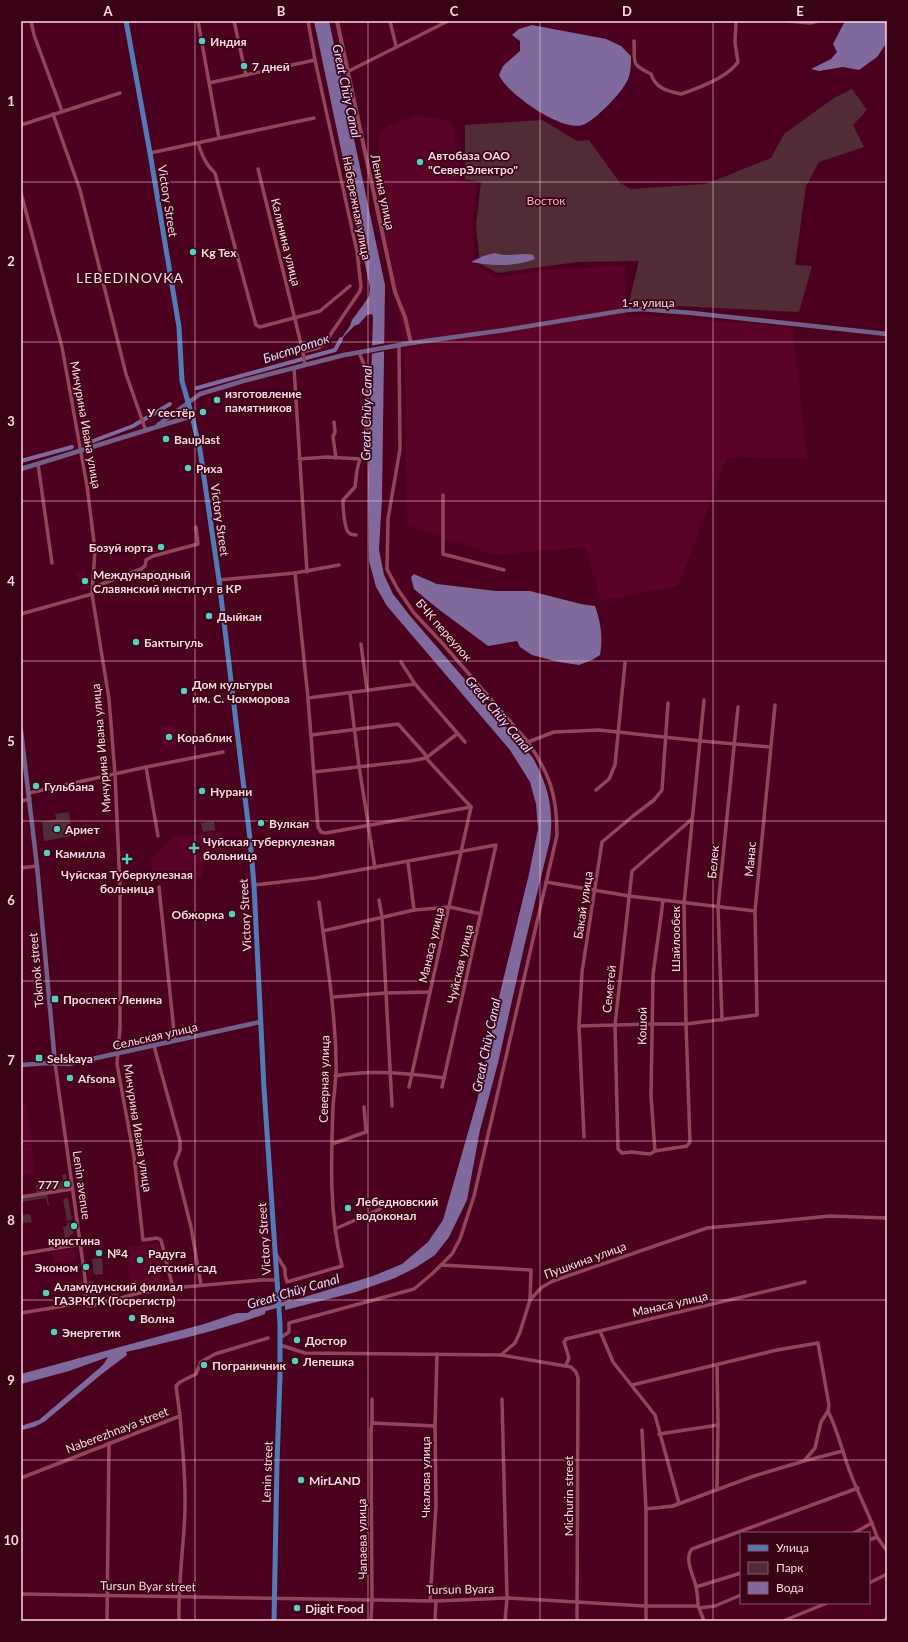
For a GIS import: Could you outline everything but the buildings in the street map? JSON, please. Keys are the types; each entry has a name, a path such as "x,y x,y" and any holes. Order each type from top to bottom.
{"main road":[{"name":"Victory Street","path":"126,21 179,327 182,381 189,403 200,450 219,580 250,839 254,885 260,1022 280,1324"},
{"name":"1-я улица","path":"359,352 390,346 641,309 887,334"},
{"path":"21,469 146,431 158,425 200,394 305,365 359,352"},
{"path":"158,425 192,416"},
{"name":"Tokmok street","path":"21,731 30,799 54,1064"},
{"name":"Сельская улица","path":"21,1064 69,1064 118,1055 260,1022"},
{"name":"Lenin street","path":"274,1621 280,1324"}],"street":[{"path":"31,21 34,35 62,111"},
{"path":"198,21 219,138"},
{"path":"234,21 246,75"},
{"name":"Набережная улица","path":"303,355 324,344 361,289 357,252 315,60 308,21"},
{"name":"Ленина улица","path":"337,21 395,292 405,317 411,343"},
{"path":"390,21 396,46"},
{"path":"347,72 448,21"},
{"path":"634,41 635,64 638,68 651,74 654,82 659,87 681,94 728,73 738,62 736,21"},
{"path":"788,21 810,23 818,21"},
{"path":"209,83 315,60"},
{"path":"21,125 120,93"},
{"path":"53,114 80,190 126,374 146,431"},
{"path":"150,153 314,118"},
{"path":"198,143 203,158 215,173 256,325 260,327 320,311 350,286"},
{"name":"Калинина улица","path":"258,169 305,365"},
{"name":"Мичурина Ивана улица","path":"21,193 62,347 88,486 95,550 94,587 92,594 109,699 115,774 120,887 120,1028 117,1067 134,1157 143,1240 158,1238 161,1240 173,1288"},
{"path":"21,214 26,212"},
{"name":"БЧК переулок","path":"280,1338 289,1332 289,1323 386,1298 414,1289 452,1254 460,1239 474,1196 557,835 557,813 550,780 539,758 528,742 443,644 414,613 397,588 387,569 388,518 400,449 398,345"},
{"path":"356,535 350,534 348,531 344,516 343,500 355,487 356,470 360,458 364,456 368,375 359,352"},
{"path":"294,368 307,572"},
{"path":"334,422 335,432 333,437 336,458"},
{"path":"299,459 360,458"},
{"path":"38,464 52,563"},
{"path":"443,495 443,554 504,570"},
{"path":"94,587 141,569 145,566 148,559 153,556 198,544 196,528"},
{"path":"219,580 307,572 339,565"},
{"path":"295,573 308,698 318,827 321,832 326,833 368,827 471,807"},
{"path":"21,614 92,594"},
{"path":"361,644 367,690"},
{"path":"401,662 415,684 465,742"},
{"path":"596,790 609,779 613,773 615,765 625,663"},
{"path":"308,698 415,684"},
{"path":"350,693 374,868"},
{"name":"Шайлообек","path":"655,1151 687,1146 690,1142 684,904 704,700"},
{"name":"Бакай улица","path":"584,1137 579,1026 582,972 602,842 654,800 662,790 668,703"},
{"name":"Манас","path":"722,1020 757,1015 755,911 775,705"},
{"name":"Белек","path":"722,1020 718,907 738,707"},
{"path":"311,735 398,724 471,807"},
{"path":"528,742 554,732 599,730 770,747"},
{"path":"314,772 359,766 391,764 426,756 457,734"},
{"path":"29,793 146,767 223,752"},
{"path":"146,767 158,836"},
{"path":"21,801 30,799"},
{"name":"Манаса улица","path":"409,1087 471,807"},
{"name":"Семетей","path":"655,1151 650,1154 631,1152 622,1153 619,1151 615,1025 628,896 632,871 692,819"},
{"name":"Чуйская улица","path":"442,1087 496,846 461,852"},
{"path":"254,885 315,878 461,852"},
{"path":"408,862 414,910"},
{"path":"21,868 36,866"},
{"path":"546,882 684,904 755,911"},
{"path":"159,887 175,1042"},
{"path":"379,900 382,917 392,1106"},
{"name":"Кошой","path":"655,1151 651,1096 653,974 663,901"},
{"name":"Северная улица","path":"275,1251 285,1269 284,1275 287,1282 342,1266 335,1229 332,1185 332,1144 336,1063 333,997 319,902"},
{"path":"323,930 414,910 450,907 481,914"},
{"path":"333,997 385,993 430,992"},
{"path":"579,1026 686,1024 722,1020"},
{"path":"154,1046 180,1141 180,1150 175,1163 191,1227 201,1285"},
{"name":"Lenin avenue","path":"54,1064 81,1244 86,1290 82,1303"},
{"path":"335,1076 347,1074 412,1073 444,1078"},
{"path":"332,1144 366,1132 364,1107"},
{"path":"21,1197 72,1188"},
{"path":"335,1229 380,1209"},
{"name":"Пушкина улица","path":"501,1355 515,1343 530,1300 542,1287 553,1281 707,1228 830,1216 887,1218"},
{"path":"21,1254 81,1244"},
{"path":"441,1265 531,1270 530,1300"},
{"path":"21,1313 82,1303 91,1306 139,1293 173,1288 277,1280"},
{"name":"Манаса улица","path":"566,1365 569,1358 564,1342 566,1339 805,1282"},
{"path":"600,1331 613,1362 655,1415 679,1503"},
{"name":"Naberezhnaya street","path":"21,1478 180,1416 176,1386 180,1382 196,1374 201,1362 215,1354 268,1338"},
{"path":"632,1385 777,1350 818,1344 829,1406 828,1411 821,1422 814,1448 804,1461"},
{"path":"280,1345 305,1353 501,1355 566,1365"},
{"name":"Чкалова улица","path":"430,1601 436,1506 435,1426 437,1354"},
{"path":"716,1364 718,1425 717,1490"},
{"name":"Michurin street","path":"566,1365 572,1367 578,1378 577,1621"},
{"name":"Чапаева улица","path":"371,1621 370,1430 372,1423 372,1399"},
{"path":"502,1399 507,1598 505,1621"},
{"path":"828,1411 835,1426 851,1474 878,1537 887,1551"},
{"path":"179,1621 178,1597 184,1528 184,1461 180,1416"},
{"path":"372,1423 435,1426"},
{"path":"660,1434 718,1425"},
{"path":"642,1430 646,1509 646,1621"},
{"path":"107,1621 109,1443"},
{"path":"646,1509 672,1506 754,1476 843,1451"},
{"path":"704,1621 699,1607 696,1587 688,1559 689,1553 695,1547 858,1488"},
{"path":"856,1532 872,1523"},
{"path":"870,1540 878,1537"},
{"path":"696,1587 740,1573"},
{"path":"870,1583 887,1574"},
{"name":"Tursun Byar street","path":"21,1594 275,1598"},
{"name":"Tursun Byara","path":"275,1598 430,1601 507,1598 707,1608 740,1595"},
{"path":"436,1601 436,1621"},
{"path":"783,1621 825,1604"},
{"path":"883,1621 887,1619"}],"shaded area":[{"path":"416,115 452,122 461,180 477,186 473,213 474,262 495,278 544,270 625,266 626,318 641,315 793,327 807,458 728,457 678,586 600,601 586,547 494,555 408,526 405,361 397,292 375,181 380,130"},
{"name":"Международный Славянский институт в КР","path":"85,572 90,588 82,591 81,588 83,587 81,581 79,582 77,574"},
{"name":"Кораблик","path":"174,725 177,747 164,748 161,726"},
{"name":"Нурани","path":"208,788 208,794 196,795 195,789"},
{"name":"Чуйская туберкулезная больница","path":"223,832 226,858 203,863 202,876 154,881 150,860 174,837"},
{"path":"21,1101 25,1101 33,1146 21,1147"},
{"path":"32,1147 35,1174 21,1176 21,1148"},
{"path":"159,1244 163,1283 131,1288 125,1247"},
{"path":"75,1249 76,1261 53,1264 52,1252"}],"green space":[{"name":"Восток","path":"852,89 867,110 853,125 864,147 819,162 806,186 795,265 812,266 799,312 635,304 629,302 639,261 577,262 498,273 480,264 476,226 481,182 465,179 465,125 542,120 577,141 589,140 620,183 631,189 706,184 771,158 784,134 834,98"},
{"name":"Ариет","path":"69,812 72,836 44,841 42,822 56,819 55,814"},
{"path":"214,821 215,830 203,832 201,823"},
{"path":"66,1174 68,1188 37,1193 36,1185 63,1181 62,1175"},
{"path":"47,1194 49,1206 46,1198 21,1202 21,1198"},
{"path":"68,1198 72,1220 67,1221 63,1199"},
{"path":"30,1214 32,1222 21,1223 21,1215"},
{"path":"72,1222 74,1232 65,1239 63,1227 67,1226 67,1223"},
{"path":"102,1258 103,1274 94,1275 92,1259"},
{"path":"93,1281 94,1286 98,1286 100,1297 118,1293 119,1296 92,1301 87,1298 87,1282"}],"water":[{"path":"314,21 329,21 385,285 382,498 379,550 384,575 393,594 411,617 533,758 543,778 549,798 551,828 550,840 498,1063 480,1130 467,1200 449,1237 435,1255 415,1268 395,1278 356,1292 285,1310 285,1303 373,1276 402,1264 428,1242 443,1220 477,1101 538,829 536,804 530,782 510,750 387,606 376,587 369,561 368,478 372,314 367,315 359,324 354,326 338,343 369,296 370,288"},
{"path":"845,21 887,21 887,42 877,57 859,70 843,67 819,71 811,69 831,59 837,52 833,44"},
{"path":"532,25 606,39 621,46 631,56 630,74 623,88 606,107 587,123 573,126 562,123 536,110 513,92 504,83 499,75 503,66 520,51 520,41 512,35 519,29"},
{"path":"495,253 506,255 529,254 533,255 535,259 511,265 471,262 483,256"},
{"path":"414,574 437,584 496,591 530,591 595,606 601,630 600,655 579,665 559,662 532,655 520,647 517,641 488,646 414,589 411,577"},
{"path":"266,1306 265,1314 248,1320 196,1335 126,1352 127,1355 44,1422 34,1427 22,1430 21,1426 39,1420 103,1365 108,1357 69,1371 21,1384 21,1374 204,1324 237,1313 247,1313"}],"pier":[{"path":"386,343 386,351 370,354 370,346"}],"waterway":[{"name":"Быстроток","path":"197,388 335,350 341,339"},
{"name":"Быстроток","path":"85,444 133,426 170,404"},
{"name":"Быстроток","path":"21,461 72,447"},
{"name":"Great Chüy Canal","path":"262,1310 290,1302"}],"place":[{"name":"Индия","path":"202,41"},
{"name":"7 дней","path":"244,66"},
{"name":"Автобаза ОАО \"СеверЭлектро\"","path":"420,162"},
{"name":"Kg Tex","path":"193,252"},
{"name":"изготовление памятников","path":"217,400"},
{"name":"У сестёр","path":"203,412"},
{"name":"Bauplast","path":"166,439"},
{"name":"Риха","path":"188,468"},
{"name":"Бозуй юрта","path":"161,547"},
{"name":"Международный Славянский институт в КР","path":"85,581"},
{"name":"Дыйкан","path":"209,616"},
{"name":"Бактыгуль","path":"136,642"},
{"name":"Дом культуры им. С. Чокморова","path":"184,691"},
{"name":"Кораблик","path":"169,737"},
{"name":"Гульбана","path":"36,786"},
{"name":"Нурани","path":"202,791"},
{"name":"Вулкан","path":"261,823"},
{"name":"Ариет","path":"57,829"},
{"name":"Чуйская туберкулезная больница","path":"194,848"},
{"name":"Камилла","path":"47,853"},
{"name":"Чуйская Туберкулезная больница","path":"127,859"},
{"name":"Обжорка","path":"232,914"},
{"name":"Проспект Ленина","path":"55,999"},
{"name":"Selskaya","path":"39,1058"},
{"name":"Afsona","path":"70,1078"},
{"name":"777","path":"67,1184"},
{"name":"Лебедновский водоконал","path":"348,1208"},
{"name":"кристина","path":"74,1226"},
{"name":"№4","path":"99,1253"},
{"name":"Радуга детский сад","path":"140,1260"},
{"name":"Эконом","path":"86,1267"},
{"name":"Аламудунский филиал ГАЗРКГК (Госрегистр)","path":"46,1293"},
{"name":"Волна","path":"132,1318"},
{"name":"Энергетик","path":"54,1332"},
{"name":"Достор","path":"297,1340"},
{"name":"Лепешка","path":"295,1361"},
{"name":"Пограничник","path":"204,1365"},
{"name":"MirLAND","path":"301,1480"},
{"name":"Djigit Food","path":"297,1608"}],"district":[{"name":"LEBEDINOVKA","path":"130,277"}]}
